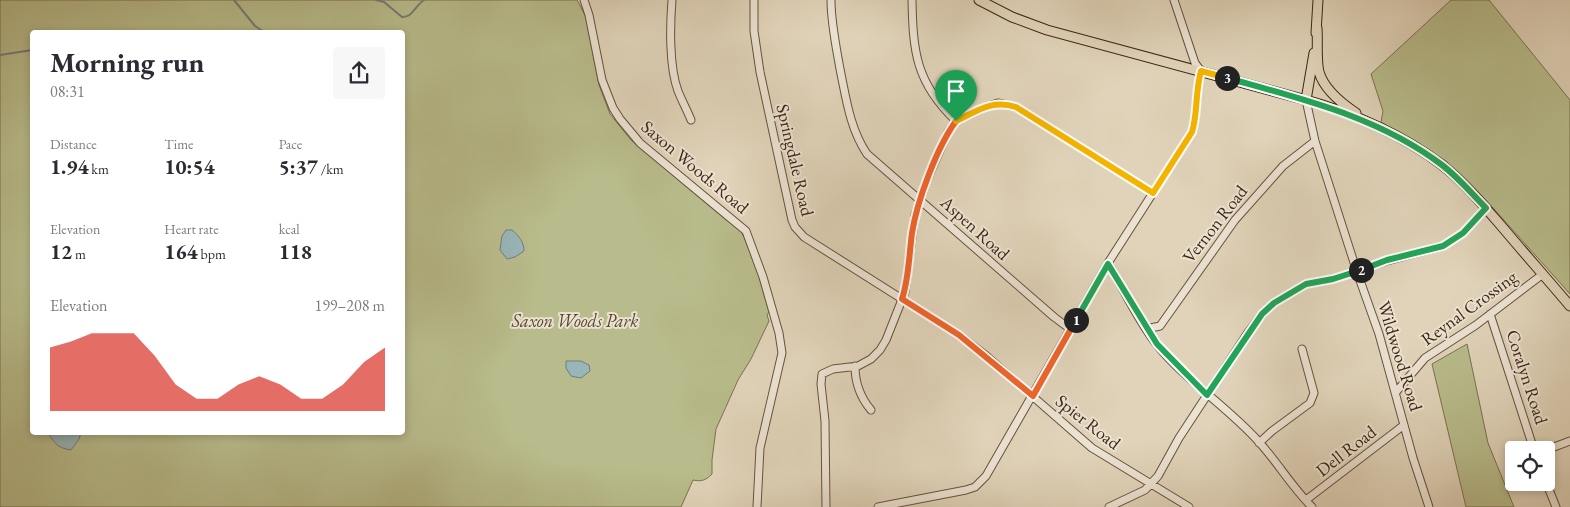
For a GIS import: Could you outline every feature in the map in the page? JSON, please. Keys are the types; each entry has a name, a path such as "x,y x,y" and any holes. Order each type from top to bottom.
{"main road":[{"path":"979,0 1012,17 1047,30 1306,100 1343,111 1370,123 1442,165 1456,177 1486,208 1570,306"},
{"path":"1318,0 1319,71 1324,83 1344,104 1370,123"},
{"path":"1306,100 1317,28"}],"street":[{"name":"Saxon Woods Road","path":"584,0 589,15 602,80 620,120 640,143 746,231 763,277 779,333 782,354 760,448 756,507"},
{"path":"672,0 670,42 675,80 691,120"},
{"name":"Springdale Road","path":"754,0 754,31 760,72 795,228 804,237 902,299"},
{"name":"Aspen Road","path":"831,0 835,42 845,93 855,132 867,154 1070,330"},
{"path":"912,0 913,30 918,65 930,90 956,121"},
{"path":"878,507 975,487 986,476 1108,264 1192,132 1196,92 1201,71 1196,63 1174,0"},
{"name":"Wildwood Road","path":"1306,100 1315,141 1379,334 1413,458 1429,507"},
{"path":"826,507 822,374 833,369 855,366 872,359 880,350 893,324 902,299 908,275 915,215 948,132 956,121 998,103 1016,107 1153,193"},
{"name":"Vernon Road","path":"1146,329 1160,326 1197,271 1240,214 1283,166 1315,141"},
{"path":"1109,507 1132,497 1152,484 1256,320 1274,303 1306,284 1357,272 1387,260 1443,246 1463,233 1486,208"},
{"path":"1108,264 1146,329 1167,356 1259,442 1312,507"},
{"name":"Reynal Crossing","path":"1396,392 1425,358 1490,314 1543,274"},
{"name":"Spier Road","path":"902,299 959,335 1092,448 1189,507"},
{"name":"Coralyn Road","path":"1490,314 1531,441"},
{"path":"1259,442 1310,403 1314,393 1302,349"},
{"path":"855,366 857,386 864,402 871,410"},
{"name":"Dell Road","path":"1306,500 1404,425"},
{"path":"1555,447 1570,442"},
{"path":"1550,491 1556,507"}],"green space":[{"name":"Saxon Woods Park","path":"0,0 577,0 586,17 599,85 610,114 631,140 725,219 740,229 755,261 769,312 767,315 769,321 751,359 738,380 716,429 712,474 704,480 693,480 681,507 0,507"},
{"path":"1451,0 1489,0 1570,100 1570,294 1486,200 1446,161 1381,122 1383,111 1371,74"},
{"path":"1467,344 1488,443 1505,485 1505,491 1508,491 1514,507 1466,507 1432,364"}],"water":[{"path":"506,230 512,230 519,237 524,251 515,257 507,259 500,250 502,236"},
{"path":"566,361 581,361 589,365 590,371 581,378 571,376 566,368"},
{"path":"49,435 80,435 71,450 57,445"}],"waterway":[{"path":"234,0 255,26 261,30"},
{"path":"376,0 384,2 402,17 411,14 424,0"},
{"path":"0,55 30,50"}],"route":[{"path":"1201,71 1321,104 1370,123 1442,165 1486,208 1463,233 1443,246 1387,260 1333,279 1306,284 1274,303 1262,314 1247,334 1207,395 1157,344 1146,329 1108,264 1033,396 959,335 902,299 908,275 915,215 927,180 948,132 956,121 998,103 1016,107 1153,193 1192,132 1196,92 1201,71"}]}
